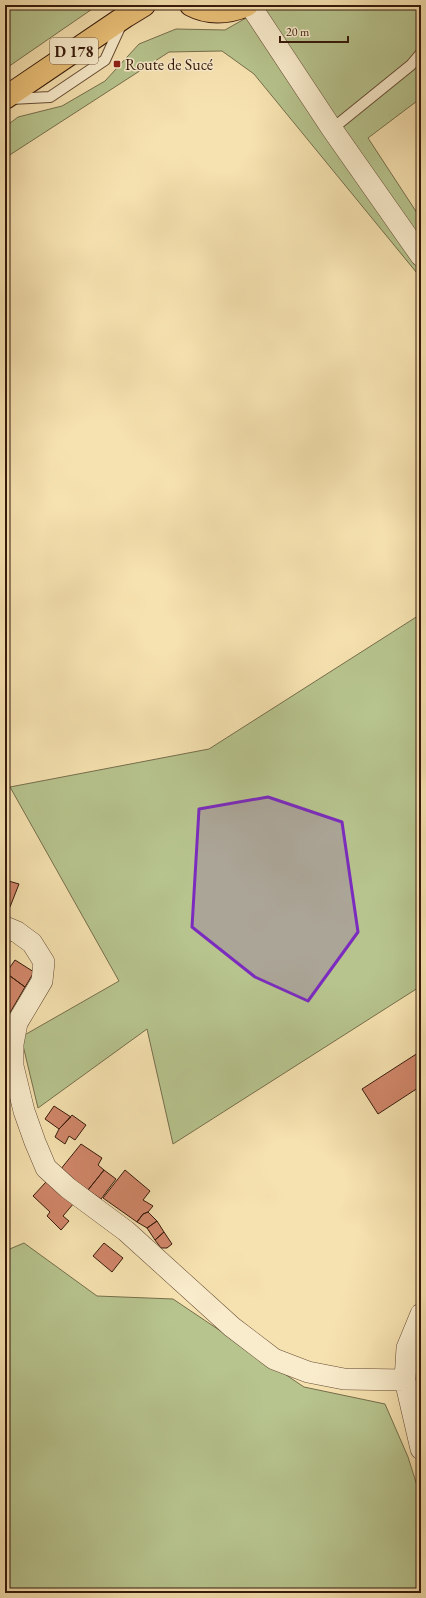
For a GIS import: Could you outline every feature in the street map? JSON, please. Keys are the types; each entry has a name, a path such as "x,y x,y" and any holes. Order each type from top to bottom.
{"main road":[{"name":"D 178","path":"5,98 144,5"},
{"path":"191,5 216,13 234,11 247,5"}],"street":[{"path":"250,5 332,129 421,256"},
{"path":"5,927 17,932 32,943 44,962 42,981 17,1023 13,1044 13,1066 24,1111 46,1168 68,1188 126,1231 232,1327 274,1359 308,1372 344,1379 405,1380"},
{"path":"421,1314 407,1348 405,1380 421,1449"}],"lane":[{"path":"332,129 411,65 421,52"}],"highlighted area":[{"path":"268,797 342,822 358,932 308,1001 255,977 192,927 199,809"}],"green space":[{"path":"5,5 98,5 5,69"},
{"path":"269,5 421,5 421,98 368,138 421,219 421,278 254,74 222,51 169,52 5,158 5,127 18,117 62,106 105,81 139,44 176,29 225,30"},
{"path":"421,614 421,986 173,1144 147,1029 38,1108 21,1037 119,981 10,787 209,749"},
{"path":"24,1243 97,1296 173,1299 304,1387 385,1404 408,1457 421,1498 421,1593 5,1593 5,1251"}],"building":[{"path":"5,880 19,884 10,907 5,905"},
{"path":"15,960 34,972 25,987 6,973"},
{"path":"6,973 25,987 8,1016 5,1014"},
{"path":"421,1051 421,1086 378,1114 362,1089"},
{"path":"54,1106 71,1117 59,1129 45,1119"},
{"path":"72,1115 86,1125 75,1140 69,1136 65,1144 55,1137 59,1129"},
{"path":"81,1144 102,1158 98,1165 104,1170 88,1190 60,1170"},
{"path":"104,1170 116,1179 101,1199 88,1190"},
{"path":"125,1170 150,1191 143,1200 153,1206 148,1212 143,1214 137,1222 103,1198"},
{"path":"46,1182 74,1203 63,1216 69,1221 61,1230 47,1216 50,1212 33,1196"},
{"path":"148,1212 157,1221 147,1228 137,1222 143,1214"},
{"path":"157,1221 164,1232 155,1240 147,1228"},
{"path":"164,1232 172,1244 167,1248 161,1248 155,1240"},
{"path":"104,1243 123,1258 112,1272 93,1256"}],"place":[{"name":"Route de Sucé","path":"117,64"}]}
